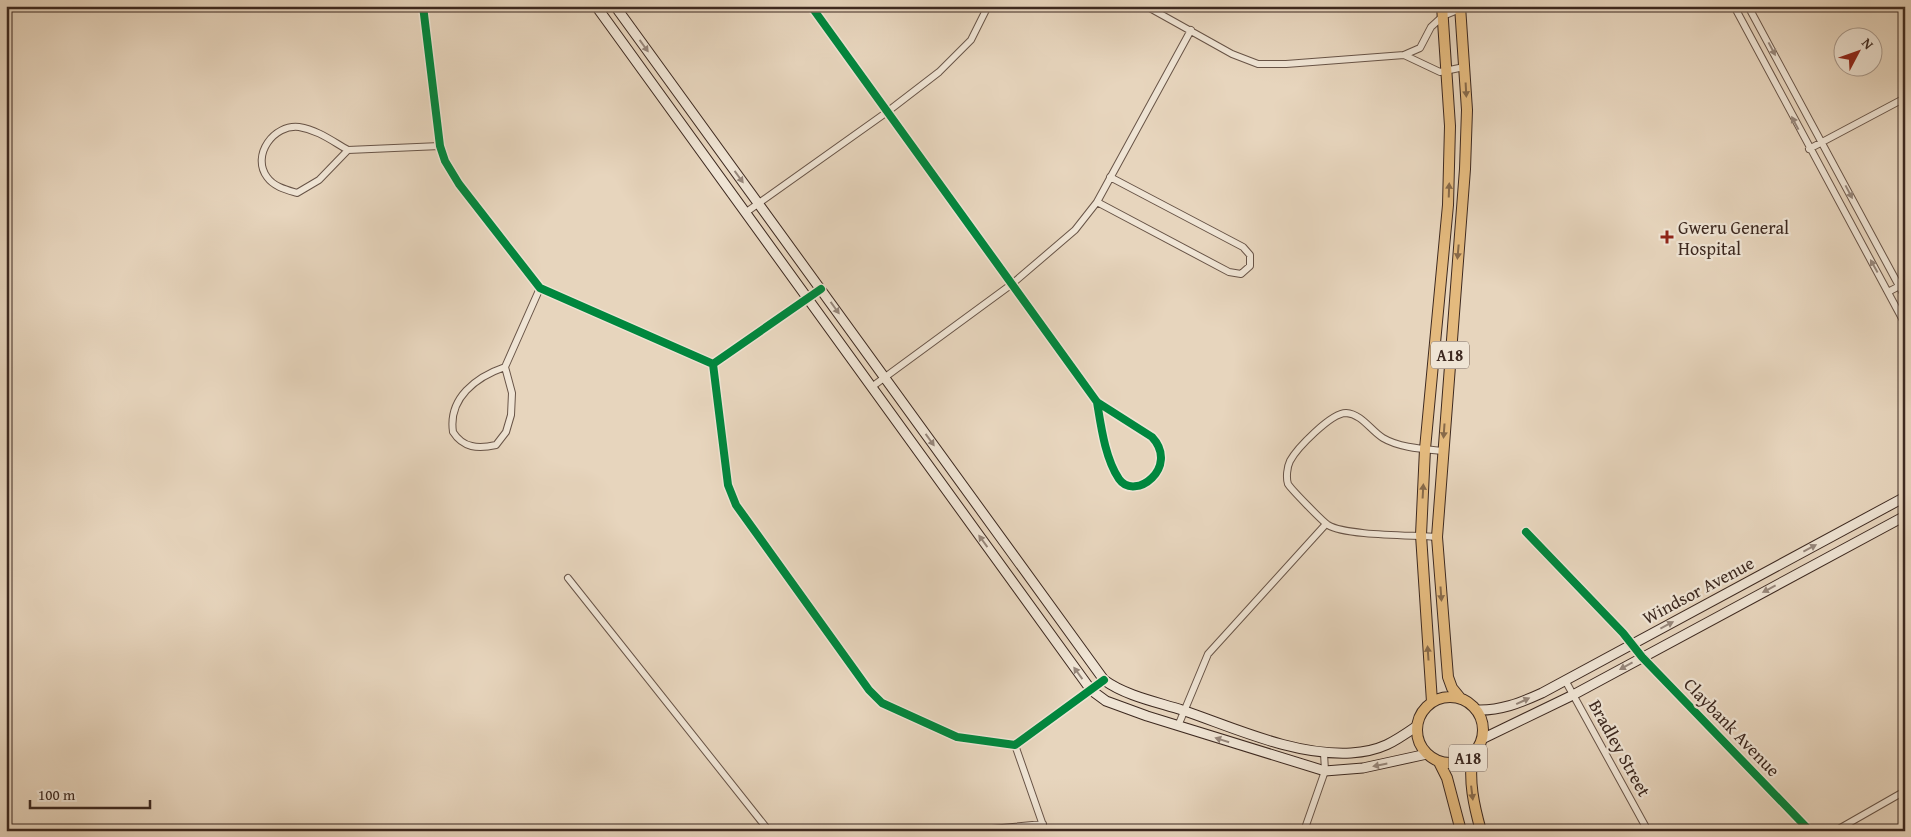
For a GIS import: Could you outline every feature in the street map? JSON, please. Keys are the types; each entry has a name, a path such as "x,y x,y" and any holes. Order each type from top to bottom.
{"highway":[{"name":"A18","path":"1460,8 1467,110 1461,222 1437,537 1448,677 1452,688 1461,699 1476,710 1483,727 1482,739 1473,754 1470,770 1474,810 1480,831"},
{"name":"A18","path":"1432,702 1420,536 1429,400 1447,222 1450,126 1443,11"},
{"path":"1447,222 1461,222"},
{"path":"1437,318 1453,318"},
{"path":"1429,400 1447,400"},
{"path":"1417,726 1422,713 1432,702 1446,697 1461,699"},
{"name":"A18","path":"1417,726 1419,741 1427,754 1439,762 1451,764 1463,761 1473,754"},
{"name":"A18","path":"1439,762 1447,778 1461,831"}],"main road":[{"path":"596,6 745,213 873,386 1091,690 1106,701 1178,726 1324,771 1363,768 1427,754"},
{"path":"615,6 1104,680 1122,690 1268,739 1324,753 1351,753 1381,748 1398,740 1417,726"},
{"name":"Windsor Avenue","path":"1476,710 1517,705 1905,497"},
{"name":"Windsor Avenue","path":"1482,739 1573,694 1905,516"}],"street":[{"path":"422,6 440,146 445,161 459,184 540,288 713,364"},
{"path":"811,6 1097,402 1152,438 1158,444 1162,453 1160,468 1146,482 1135,488 1126,485 1120,480 1111,462 1097,402"},
{"path":"745,213 888,112 960,53 971,40 988,6"},
{"path":"1146,6 1232,54 1258,64 1286,64 1404,55 1420,48 1426,33 1443,11 1460,8"},
{"path":"1734,6 1809,149 1905,324"},
{"path":"1748,6 1902,285 1905,297"},
{"path":"873,386 1012,284 1076,230 1097,202 1191,30"},
{"path":"1404,55 1434,70 1448,71 1464,66"},
{"path":"1809,149 1905,98"},
{"path":"348,150 319,180 298,193 282,189 267,178 263,168 262,155 264,147 271,138 288,128 297,127 317,131 348,150 440,146"},
{"path":"1097,202 1229,272 1242,274 1250,266 1250,255 1243,248 1110,177"},
{"path":"1888,292 1902,285"},
{"path":"505,367 485,374 472,384 454,410 453,432 464,444 480,449 496,446 506,432 512,393 505,367 540,288"},
{"path":"713,364 820,289"},
{"path":"713,364 728,485 736,505 869,690 882,703 956,737 1015,745 1104,680"},
{"path":"1437,537 1349,530 1326,524 1293,492 1288,483 1288,474 1289,462 1295,455 1329,420 1337,415 1346,413 1355,415 1384,439 1425,449 1443,451"},
{"path":"1178,726 1208,654 1326,524"},
{"name":"Claybank Avenue","path":"1526,532 1632,643 1642,657 1810,831"},
{"path":"568,578 769,831"},
{"name":"Bradley Street","path":"1565,680 1648,831"},
{"path":"971,831 1044,828 1015,745"},
{"path":"1304,831 1324,771 1324,753"},
{"path":"1835,831 1905,791"}],"cycle path":[{"path":"423,6 440,146 445,161 459,184 540,288 713,364 821,289"},
{"path":"811,6 1097,402 1152,437 1159,448 1161,459 1158,470 1144,484 1126,485 1114,471 1104,442 1097,402"},
{"path":"713,364 728,485 736,505 869,690 882,703 957,737 1015,745 1104,680"},
{"path":"1526,532 1623,633 1642,657 1810,831"}],"place":[{"name":"Gweru General Hospital","path":"1667,237"}]}
